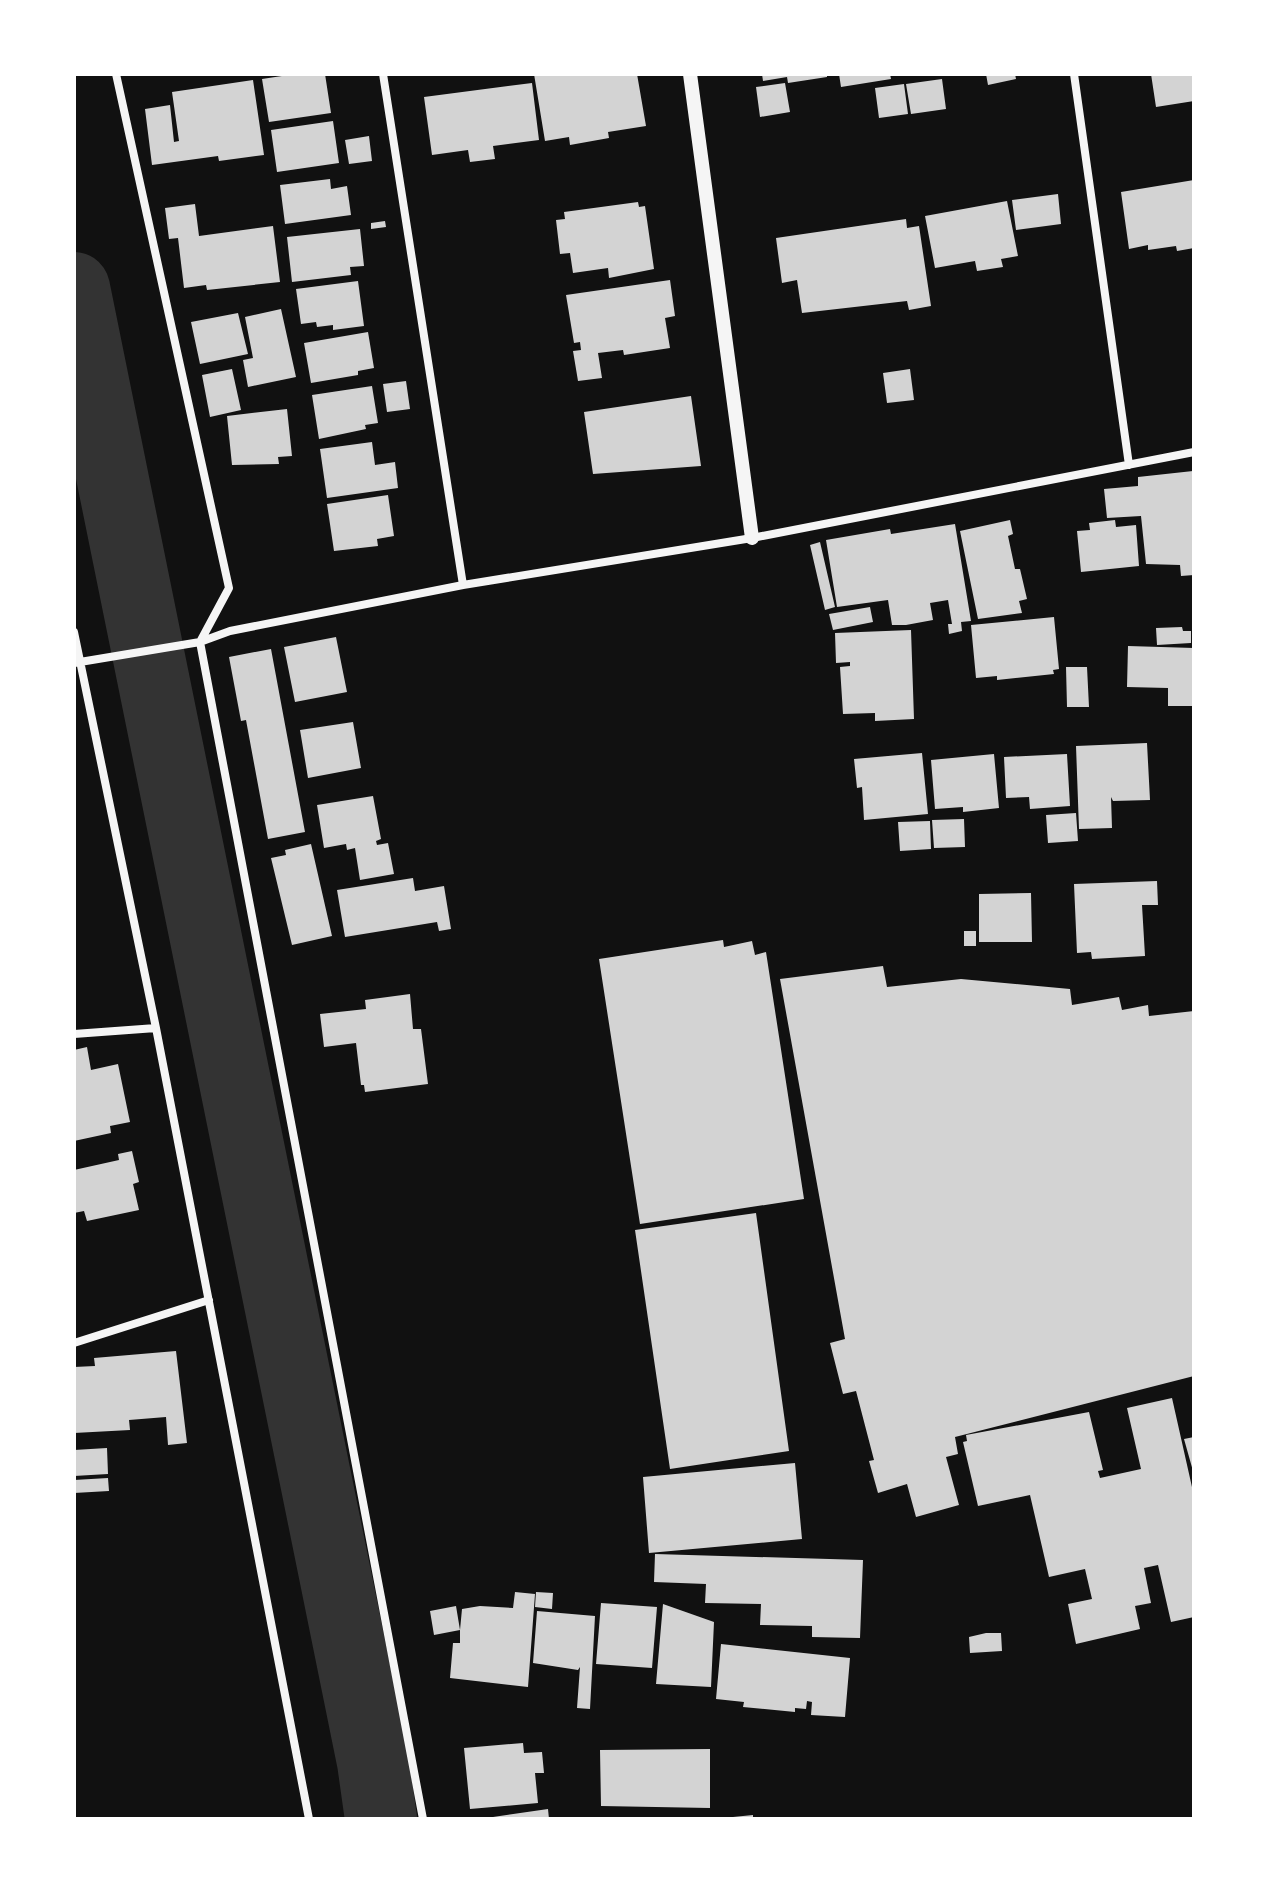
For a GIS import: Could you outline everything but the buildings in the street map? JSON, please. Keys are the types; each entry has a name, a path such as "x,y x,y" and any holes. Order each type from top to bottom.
{"street":[{"path":"116,74 229,588 200,642 423,1819"},
{"path":"383,74 463,585"},
{"path":"690,74 752,538"},
{"path":"1074,74 1129,465"},
{"path":"77,663 200,642 230,631 463,585 752,538 1194,452"},
{"path":"74,632 77,663 156,1028 309,1819"},
{"path":"74,1034 156,1028"},
{"path":"74,1343 209,1300"}],"waterway":[{"path":"74,288 373,1762 381,1819"}]}
